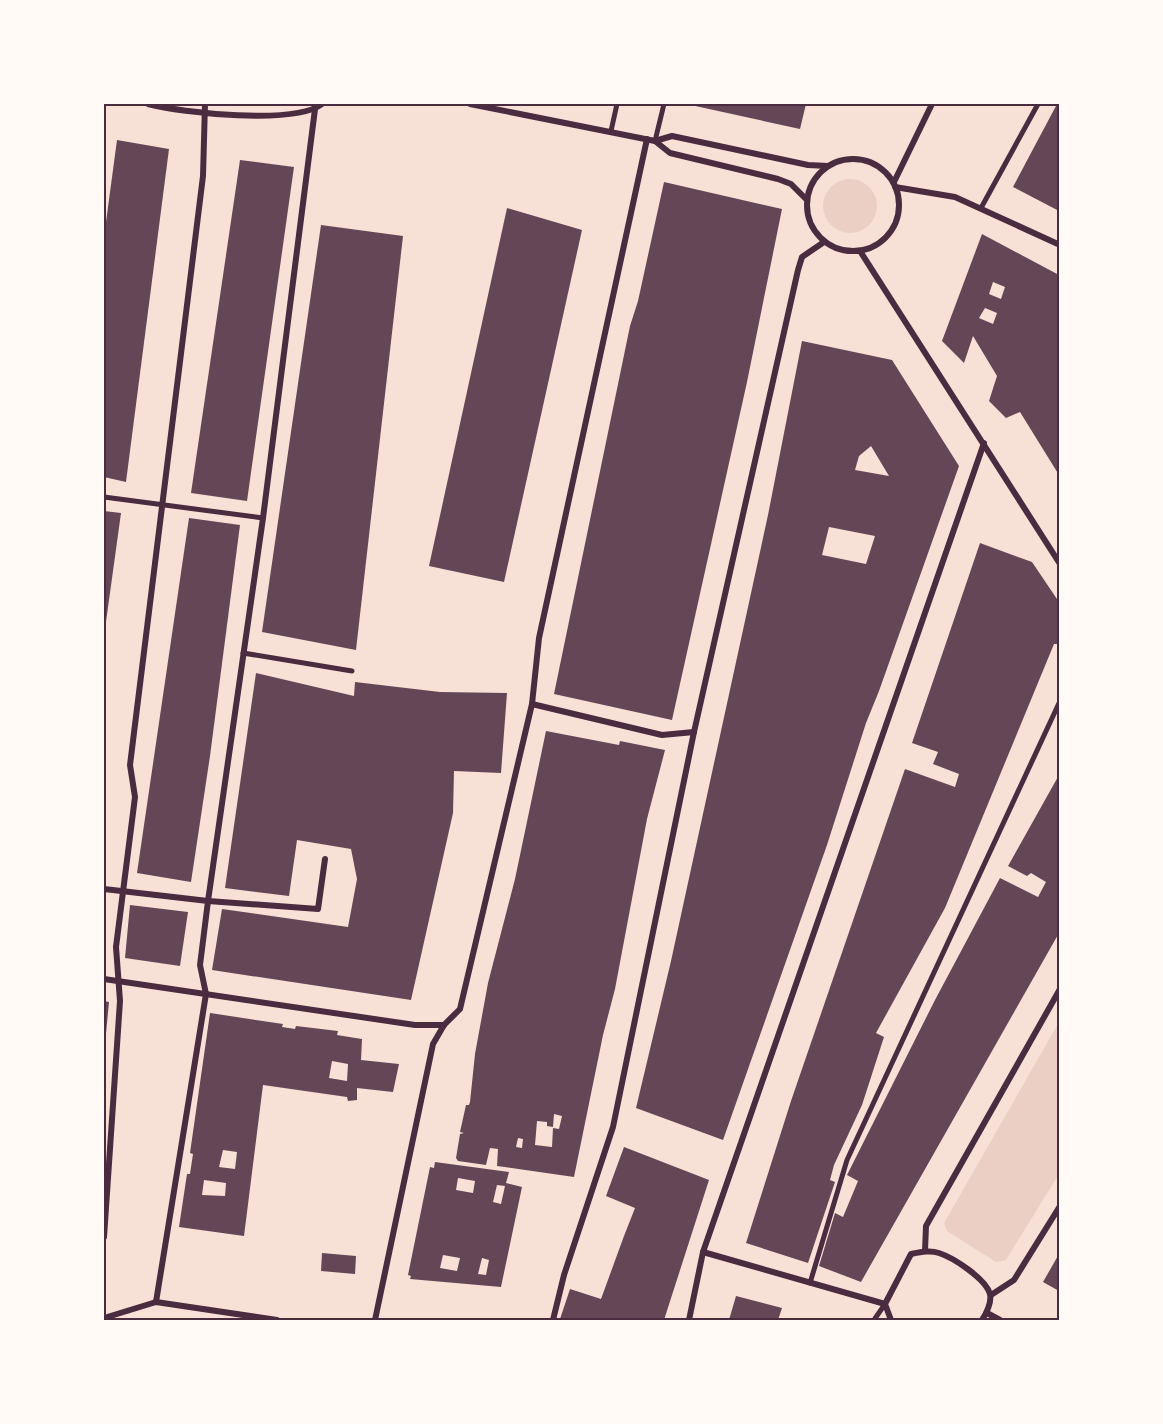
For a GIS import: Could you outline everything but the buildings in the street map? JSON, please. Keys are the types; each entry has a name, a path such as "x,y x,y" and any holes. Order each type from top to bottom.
{"street":[{"path":"148,104 205,115 302,112 315,109 322,104"},
{"path":"104,1237 120,1001 116,947 135,797 130,765 203,176 206,104"},
{"path":"471,104 656,141 670,153 791,184 806,200"},
{"path":"611,131 617,104"},
{"path":"656,141 664,104"},
{"path":"895,185 932,104"},
{"path":"981,208 1038,104"},
{"path":"156,1302 206,994 200,965 263,518 315,109"},
{"path":"656,141 672,136 808,165 828,166"},
{"path":"375,1320 427,1066 433,1044 444,1025 460,1009 532,704 539,638 647,139"},
{"path":"861,159 875,165 895,185 899,199 896,223 888,236 877,245 860,251 836,249 824,242 813,230 807,216 806,200 813,181 828,166 838,161 861,159"},
{"path":"895,185 955,197 1059,245"},
{"path":"553,1320 564,1275 613,1127 694,732 798,270 802,257 824,242"},
{"path":"860,251 1059,564"},
{"path":"688,1320 704,1252 984,443"},
{"path":"104,497 263,518"},
{"path":"243,653 352,671"},
{"path":"810,1283 847,1160 1059,701"},
{"path":"532,704 662,735 694,732"},
{"path":"104,889 208,901 318,909 325,859"},
{"path":"104,979 118,979 415,1025 444,1025"},
{"path":"925,1251 926,1226 1059,989"},
{"path":"991,1295 1014,1280 1059,1206"},
{"path":"874,1320 911,1254 925,1251 940,1253 982,1279 991,1295 987,1313 982,1320"},
{"path":"704,1252 885,1304"},
{"path":"104,1318 156,1302 278,1320"},
{"path":"885,1304 891,1320"},
{"path":"987,1313 1000,1320"}],"shaded area":[{"path":"850,179 860,181 869,187 875,196 877,206 875,216 869,225 860,231 850,233 840,231 831,225 825,216 823,206 825,196 831,187 840,181"},
{"path":"1059,1022 1059,1174 1006,1260 996,1262 947,1231 944,1223"}]}
